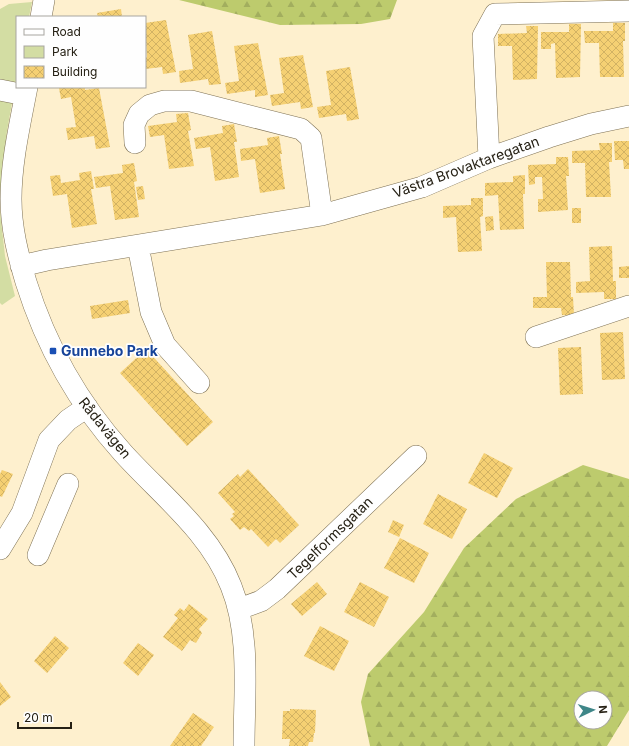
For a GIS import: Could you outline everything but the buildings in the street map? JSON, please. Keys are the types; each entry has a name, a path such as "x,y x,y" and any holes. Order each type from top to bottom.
{"street":[{"path":"41,16 44,0"},
{"path":"489,158 483,36 495,14 629,11"},
{"path":"0,90 26,91"},
{"name":"Rådavägen","path":"26,91 14,154 11,199 14,238 21,266 39,320 66,376 87,407 123,453 162,491 202,536 221,565 231,585 239,610 244,660 244,746"},
{"path":"135,143 134,126 139,114 150,105 171,100 191,101 300,129 311,138 322,215"},
{"name":"Västra Brovaktaregatan","path":"21,266 47,260 322,215 422,187 489,158 549,136 591,124 629,116"},
{"path":"138,246 151,312 165,345 199,383"},
{"path":"536,337 629,306"},
{"path":"0,549 27,502 49,440 68,420 87,407"},
{"name":"Tegelformsgatan","path":"239,610 261,601 277,589 416,456"},
{"path":"38,555 68,484"},
{"path":"27,502 55,514"}],"green space":[{"path":"179,0 397,0 390,19 361,24 280,25"},
{"path":"32,2 29,16 16,16 16,81 7,131 0,200 0,9 9,4"},
{"path":"0,210 5,256 15,296 2,305 0,303"},
{"path":"583,465 629,479 629,710 607,746 370,746 361,702 368,674 424,612 464,548 516,499"}],"place":[{"name":"Gunnebo Park","path":"53,351"}]}
